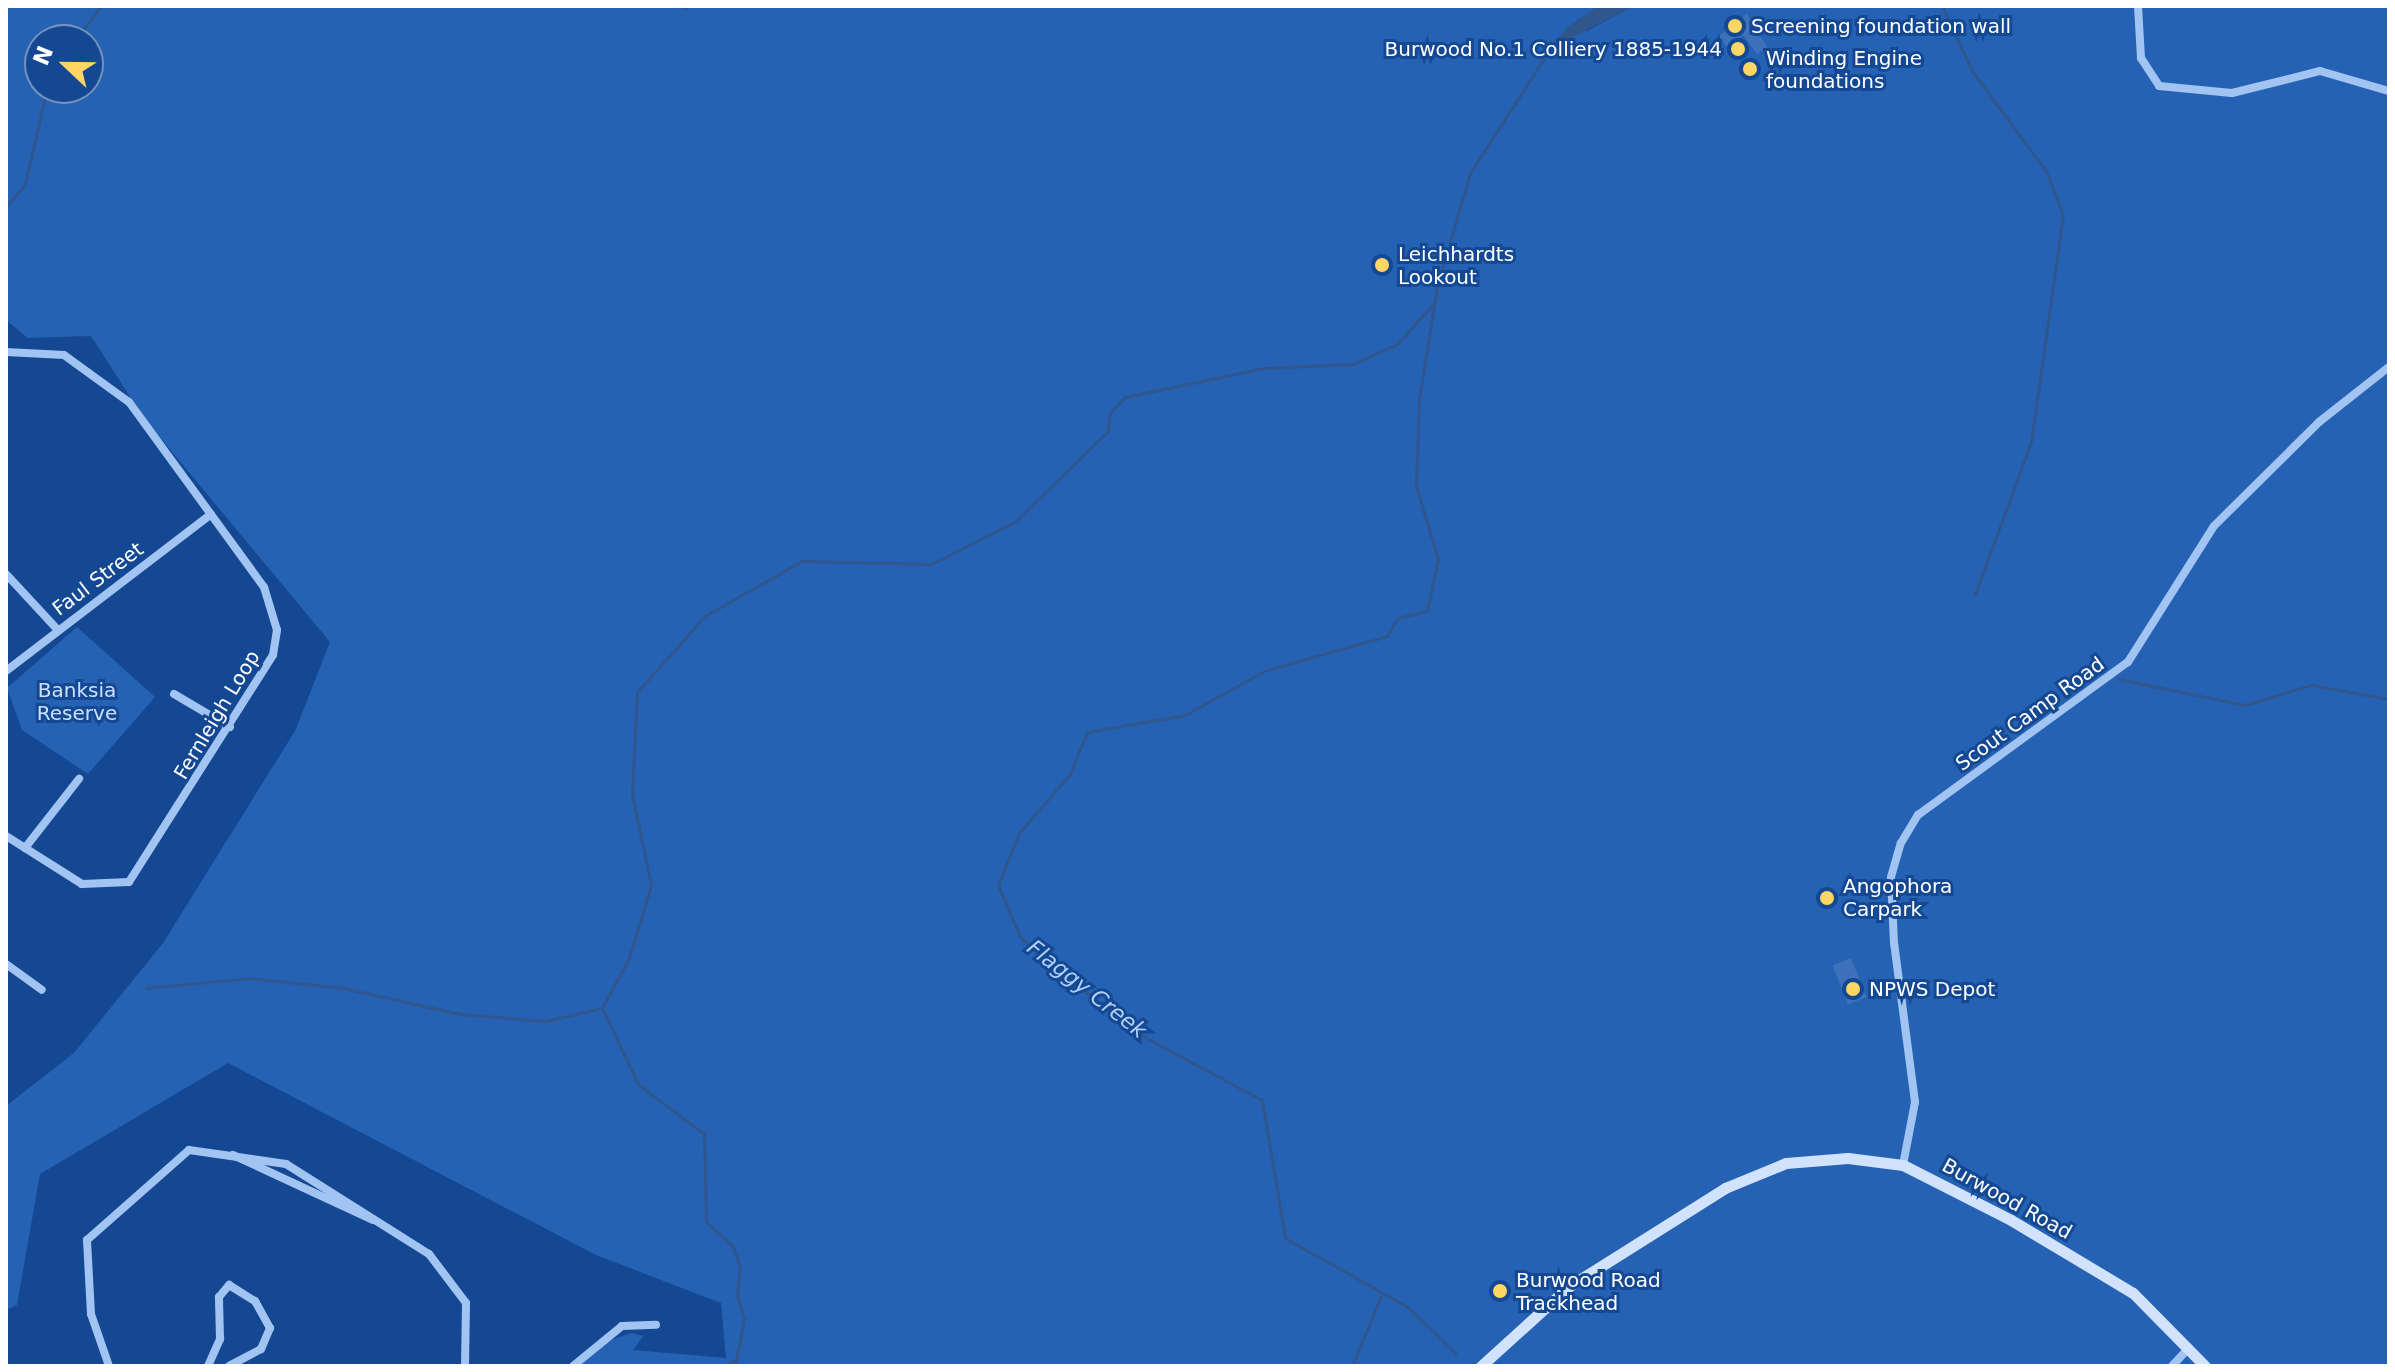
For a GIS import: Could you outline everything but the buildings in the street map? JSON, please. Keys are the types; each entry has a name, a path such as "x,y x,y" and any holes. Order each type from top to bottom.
{"main road":[{"name":"Burwood Road","path":"1481,1366 1568,1287 1725,1188 1786,1163 1848,1158 1903,1165 2133,1293 2205,1366"}],"street":[{"path":"2138,6 2141,58 2159,86 2232,93 2320,71 2389,91"},
{"name":"Fernleigh Loop","path":"6,352 64,355 129,402 264,587 277,630 273,655 129,882 82,884 6,836"},
{"name":"Scout Camp Road","path":"1903,1165 1915,1102 1894,943 1891,877 1901,843 1918,815 2128,662 2214,526 2319,422 2389,367"},
{"name":"Faul Street","path":"6,671 211,514"},
{"path":"6,574 57,629"},
{"path":"174,694 230,727"},
{"path":"25,848 79,779"},
{"path":"6,964 42,990"},
{"path":"109,1366 91,1314 87,1240 184,1152 228,1153 377,1222 429,1254 459,1288 469,1322 465,1366"},
{"path":"208,1366 220,1339 219,1297 229,1285 255,1301 270,1328 261,1349 229,1366"},
{"path":"573,1366 622,1326 656,1325"},
{"path":"2172,1366 2189,1348"}],"green space":[{"path":"6,6 1599,6 1567,28 1587,31 1633,6 2389,6 2389,1366 579,1366 599,1344 632,1333 643,1336 633,1350 726,1358 721,1303 596,1255 228,1063 40,1174 17,1305 6,1310 6,1106 74,1053 163,943 295,731 330,642 143,417 91,336 28,338 6,320"},
{"name":"Banksia Reserve","path":"77,627 155,697 88,774 22,730 7,688"}],"shaded area":[{"path":"1599,6 1633,6 1547,51 1567,28"}],"waterway":[{"path":"87,24 101,6"},
{"path":"1942,6 1972,71 2046,171 2063,215 2031,442 1975,594"},
{"name":"Flaggy Creek","path":"1456,1354 1408,1307 1285,1238 1262,1100 1141,1035 1064,975 1020,937 998,885 1019,833 1070,774 1087,732 1185,715 1264,671 1387,636 1398,618 1427,611 1438,559 1416,486 1419,399 1437,287 1470,173 1550,49"},
{"path":"6,207 25,184 43,104"},
{"path":"735,1366 744,1319 737,1295 740,1268 733,1246 706,1222 704,1134 638,1084 602,1008 629,958 651,885 632,794 637,692 705,616 802,561 932,564 1016,521 1108,431 1110,413 1125,397 1264,368 1353,364 1397,344 1435,302"},
{"path":"2118,679 2245,705 2311,685 2389,699"},
{"path":"146,988 249,978 343,988 460,1014 546,1021 601,1008"},
{"path":"1352,1366 1381,1296"},
{"path":"725,1366 735,1360"}],"place":[{"name":"Screening foundation wall","path":"1735,26"},
{"name":"Burwood No.1 Colliery 1885-1944","path":"1738,49"},
{"name":"Winding Engine foundations","path":"1750,69"},
{"name":"Leichhardts Lookout","path":"1382,265"},
{"name":"Angophora Carpark","path":"1827,898"},
{"name":"NPWS Depot","path":"1853,989"},
{"name":"Burwood Road Trackhead","path":"1500,1291"}]}
